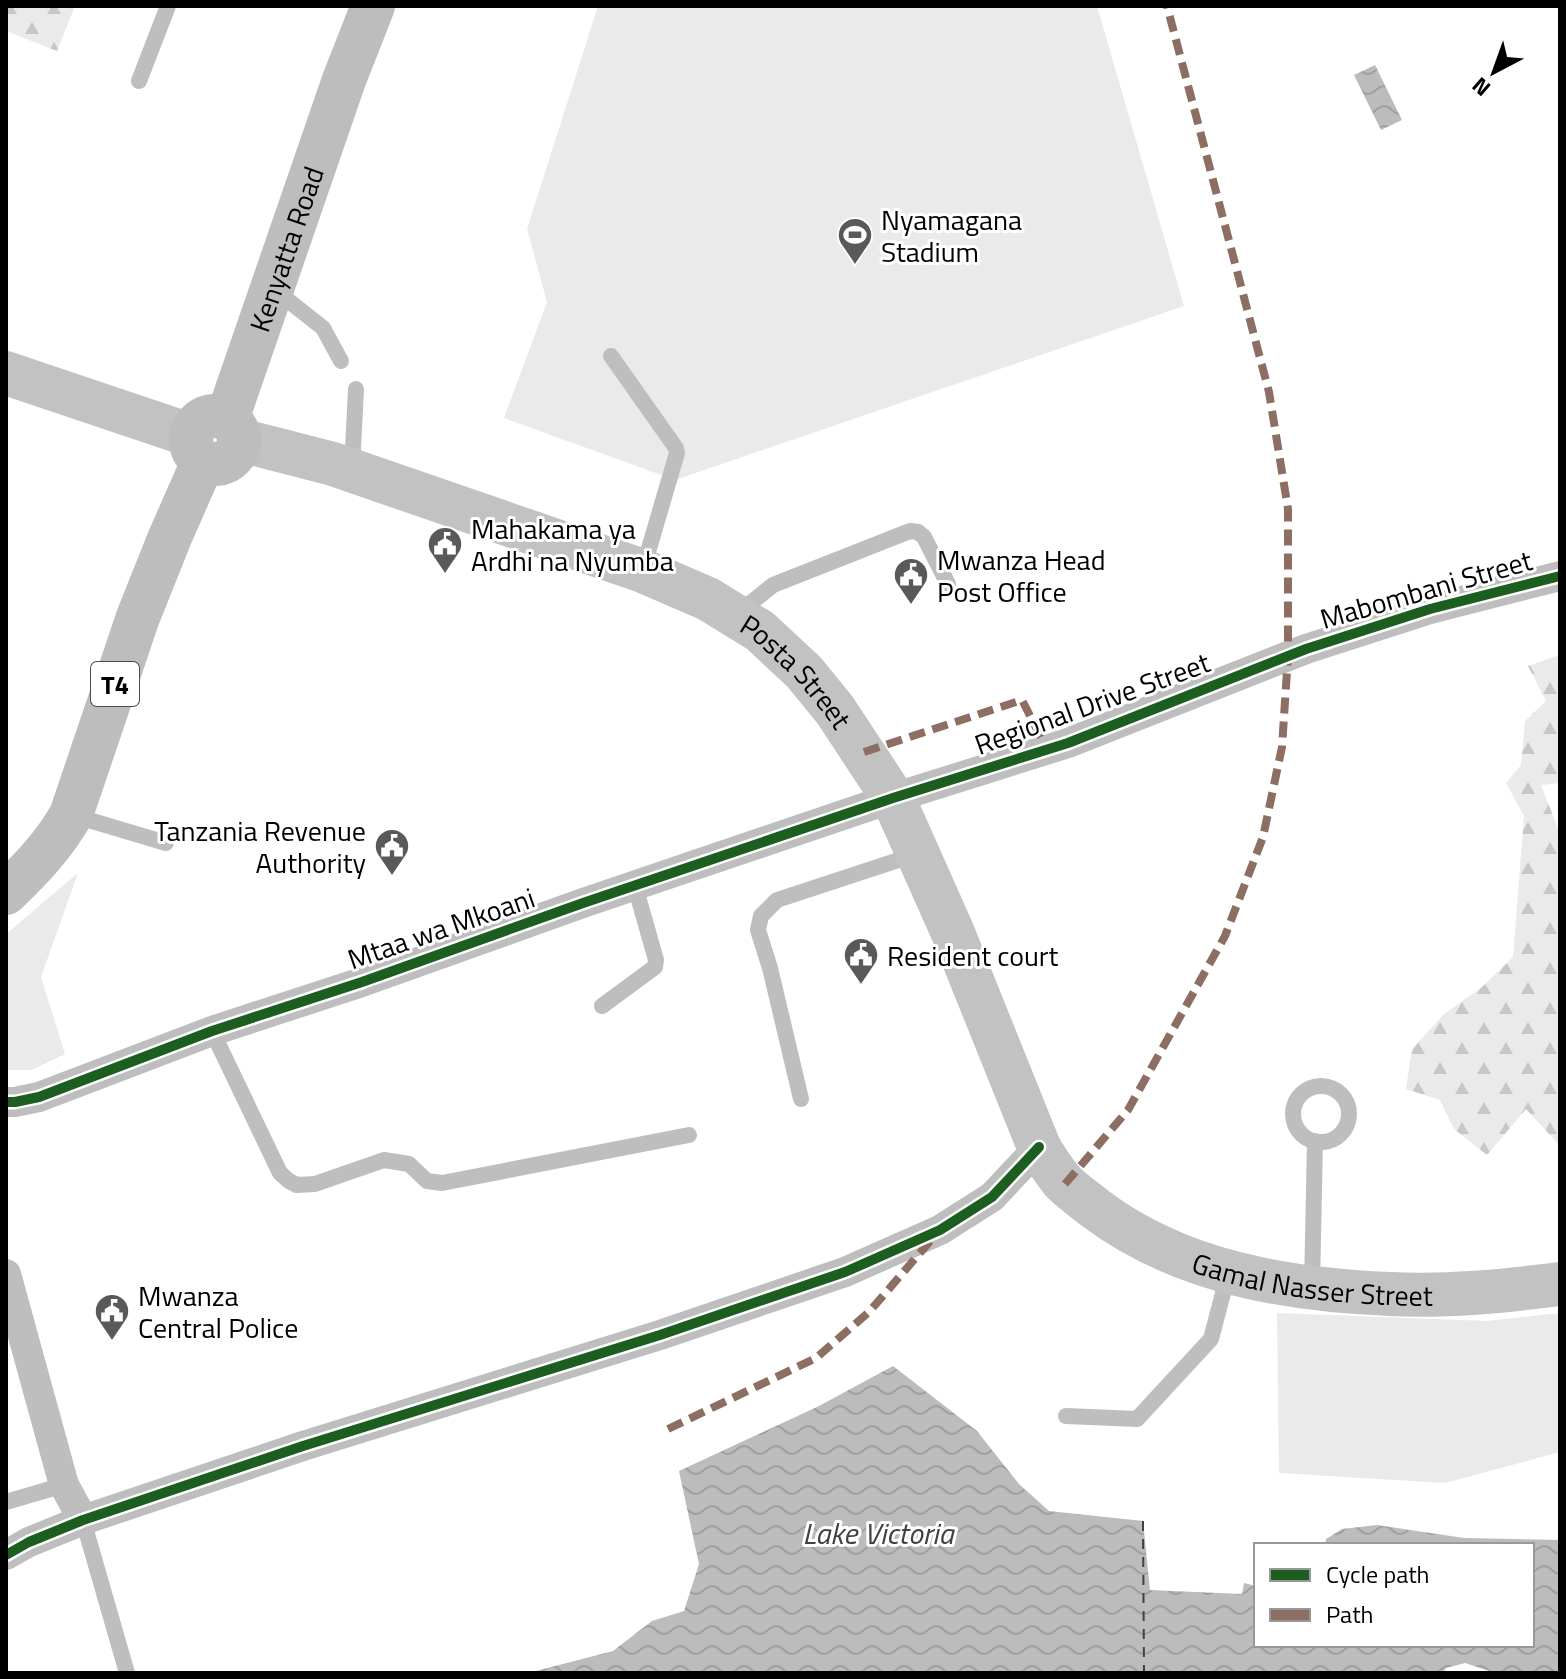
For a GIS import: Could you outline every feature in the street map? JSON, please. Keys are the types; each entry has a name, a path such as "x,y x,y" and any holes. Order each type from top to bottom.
{"highway":[{"name":"Kenyatta Road","path":"344,80 351,6"},
{"name":"Kenyatta Road","path":"6,893 61,833 71,815 138,617 215,439 273,288 344,80 373,6"}],"main road":[{"name":"Posta Street","path":"6,373 215,439 352,470 643,571 708,599 760,631 804,672 835,710 893,798 953,933 1039,1147 1065,1184 1084,1200"},
{"name":"Gamal Nasser Street","path":"1084,1200 1147,1241 1189,1259 1228,1272 1312,1288 1391,1295 1461,1294 1560,1284"}],"street":[{"name":"Mabombani Street","path":"1306,649 1430,609 1560,576"},
{"name":"Regional Drive Street","path":"893,798 1068,743 1306,649"},
{"name":"Mtaa wa Mkoani","path":"6,1102 39,1097 212,1031 893,798"},
{"path":"6,1555 83,1520 303,1446 660,1335 845,1272 940,1230 992,1197 1039,1147"},
{"path":"7,1284 64,1485 83,1520"}],"lane":[{"path":"139,81 168,6"},
{"path":"273,288 323,328 341,361"},
{"path":"611,356 677,453 643,571"},
{"path":"352,470 356,389"},
{"path":"735,616 773,585 910,531 924,537 948,584"},
{"path":"71,815 166,843"},
{"path":"801,1099 758,930 761,916 777,900 919,854"},
{"path":"602,1006 655,967 656,960 635,886"},
{"path":"212,1031 280,1173 297,1185 315,1184 384,1160 409,1164 427,1181 442,1183 689,1135"},
{"path":"1312,1288 1315,1141"},
{"path":"1066,1416 1137,1419 1211,1339 1228,1272"},
{"path":"6,1502 64,1485"},
{"path":"83,1520 127,1673"}],"green space":[{"path":"6,6 75,6 57,51 6,31"},
{"name":"Nyamagana Stadium","path":"598,6 1097,6 1184,306 675,480 504,418 547,302 527,229"},
{"path":"1560,655 1560,783 1541,785 1560,834 1560,1146 1526,1109 1487,1155 1454,1129 1440,1100 1406,1089 1412,1049 1444,1014 1482,987 1513,957 1524,816 1506,783 1521,765 1525,721 1546,701 1528,666"},
{"path":"78,873 41,977 65,1054 32,1070 6,1070 6,934"},
{"path":"1277,1313 1488,1321 1560,1313 1560,1452 1445,1483 1279,1473"}],"water":[{"path":"1375,65 1402,120 1381,130 1354,75"},
{"name":"Lake Victoria","path":"893,1366 977,1431 1019,1484 1049,1511 1143,1521 1150,1590 1242,1594 1244,1583 1254,1586 1254,1647 1534,1647 1534,1543 1325,1543 1326,1539 1342,1529 1377,1525 1464,1538 1560,1540 1560,1673 1495,1673 1465,1663 1446,1668 1443,1673 528,1673 613,1651 652,1621 684,1611 699,1564 679,1471 819,1406"}],"ferry route":[{"path":"1143,1521 1144,1673"}],"marked path":[{"path":"1065,1184 1128,1110 1225,936 1263,837 1282,747 1288,656 1288,509 1269,392 1167,6"},
{"path":"864,752 1022,700 1047,749"},
{"path":"668,1429 816,1358 869,1312 932,1239"}],"cycle path":[{"path":"6,1102 39,1097 212,1031 362,982 583,903 893,798 1068,743 1306,649 1430,609 1560,576"},
{"path":"6,1555 83,1520 303,1446 660,1335 845,1272 940,1230 992,1197 1039,1147"}],"place":[{"name":"Nyamagana Stadium","path":"855,266"},
{"name":"Mahakama ya Ardhi na Nyumba","path":"445,575"},
{"name":"Mwanza Head Post Office","path":"911,606"},
{"name":"Tanzania Revenue Authority","path":"392,877"},
{"name":"Resident court","path":"861,986"},
{"name":"Mwanza Central Police","path":"112,1342"}]}
